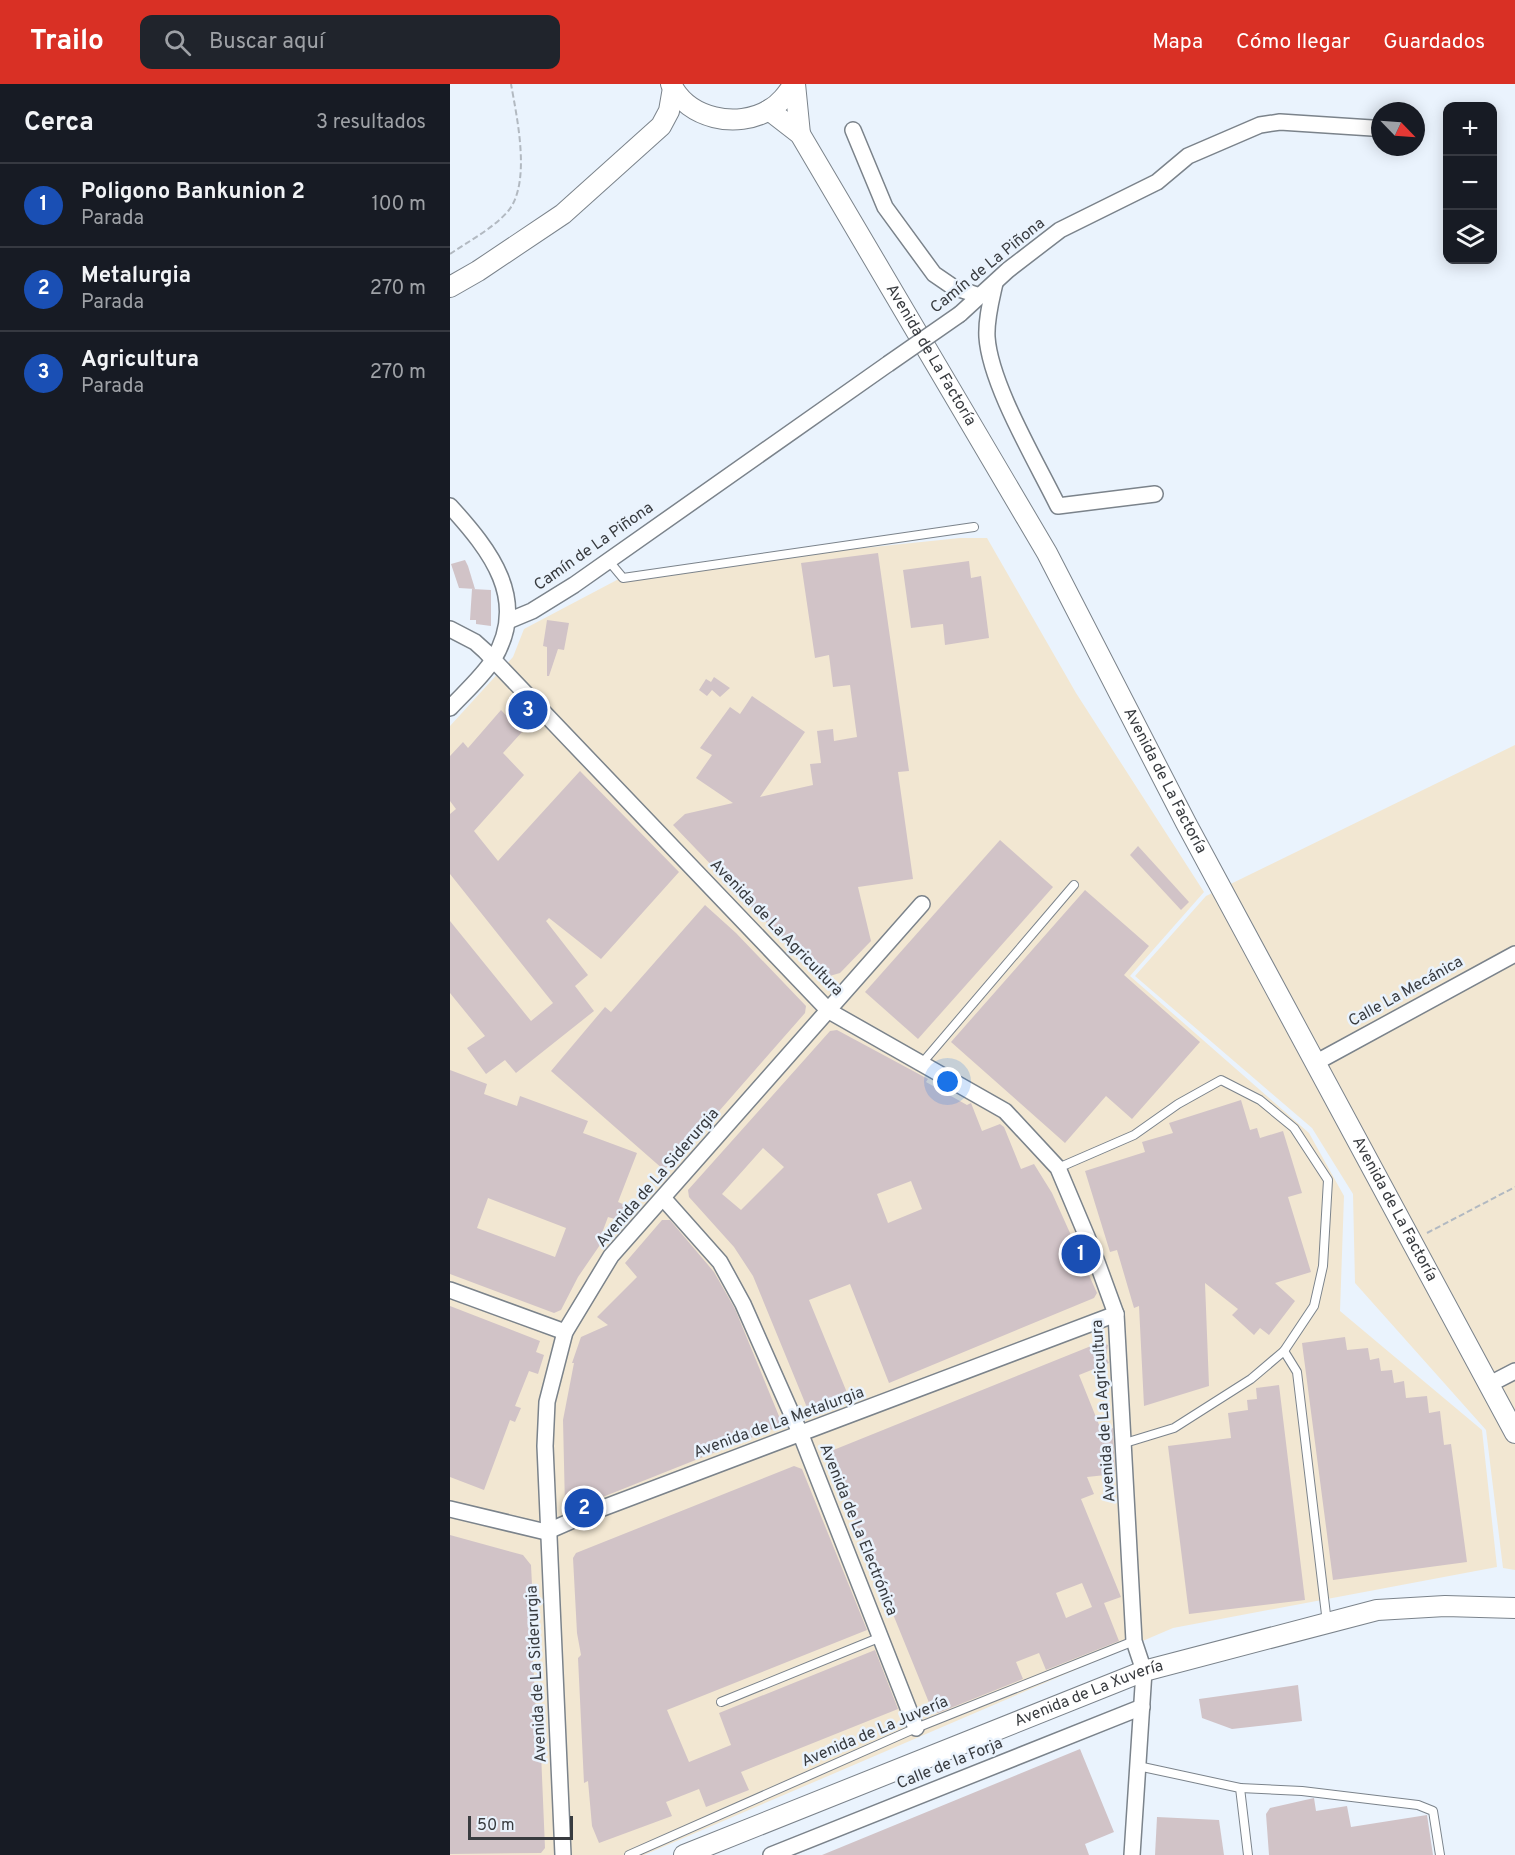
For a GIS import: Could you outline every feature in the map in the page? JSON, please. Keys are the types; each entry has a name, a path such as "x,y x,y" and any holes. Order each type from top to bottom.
{"street":[{"path":"673,86 686,102 701,113 718,119 735,120 753,117 769,110 784,98 795,84"},
{"name":"Avenida de La Factoría","path":"795,84 800,134"},
{"path":"661,126 669,111 673,86"},
{"name":"Avenida de La Factoría","path":"769,110 800,134 1047,553 1186,823 1515,1433"},
{"path":"450,287 563,214 661,126 686,115 701,113"},
{"name":"Camín de La Piñona","path":"508,621 532,611 608,560 960,314 1060,230 1157,182 1188,156 1260,125 1280,122 1371,128"},
{"path":"853,130 885,207 934,274 953,287 980,296"},
{"path":"995,283 988,317 987,338 993,370 1058,506 1155,494"},
{"path":"450,506 483,543 508,598 508,621 492,660 450,708"},
{"name":"Avenida de La Agricultura","path":"450,629 475,642 829,1011 923,1062 1005,1111 1058,1168 1093,1251 1116,1314 1125,1443 1134,1641 1144,1671"},
{"name":"Avenida de La Siderurgia","path":"563,1855 546,1532 545,1446 547,1402 565,1332 611,1256 664,1199 922,904"},
{"name":"Calle La Mecánica","path":"1315,1063 1515,954"},
{"name":"Avenida de La Electrónica","path":"664,1199 720,1262 743,1304 801,1435 916,1728"},
{"path":"450,1290 565,1332"},
{"name":"Avenida de La Metalurgia","path":"546,1532 587,1514 1116,1314"},
{"path":"1488,1385 1515,1371"},
{"path":"450,1509 546,1532"},
{"path":"1490,1607 1515,1602"},
{"name":"Avenida de La Xuvería","path":"684,1855 1144,1671 1377,1610 1445,1606 1515,1608"},
{"path":"1490,1607 1515,1614"},
{"path":"1132,1855 1144,1671"},
{"name":"Calle de la Forja","path":"771,1855 1142,1707"}],"lane":[{"path":"608,560 623,578 974,527"},
{"path":"923,1062 1074,885"},
{"path":"1058,1168 1134,1135 1178,1104 1221,1080 1260,1100 1294,1128 1328,1180 1323,1266 1314,1306 1284,1351 1251,1379 1174,1428 1125,1443"},
{"path":"1284,1351 1297,1372 1328,1623"},
{"path":"721,1702 881,1637"},
{"name":"Avenida de La Juvería","path":"629,1855 916,1728 1134,1641"},
{"path":"1138,1766 1240,1788 1302,1791 1418,1805 1433,1811 1440,1855"},
{"path":"1240,1788 1248,1855"}],"path":[{"path":"450,254 499,220 516,199 520,153 511,84"},
{"path":"1411,1241 1515,1187"}],"shaded area":[{"path":"960,538 987,538 1076,693 1204,892 1130,976 1309,1133 1344,1196 1340,1311 1482,1430 1497,1567 1173,1628 644,1855 450,1855 450,726 513,657 524,629 632,572"},
{"path":"1515,745 1515,1570 1503,1568 1486,1430 1355,1283 1353,1194 1312,1128 1135,976 1206,896"}],"building":[{"path":"878,553 909,771 898,772 913,879 858,887 871,941 840,973 826,977 812,970 673,825 685,814 733,803 696,778 712,755 700,748 730,707 740,714 752,696 805,732 760,797 813,785 810,764 821,763 817,731 833,729 834,741 857,737 850,685 833,687 829,655 815,658 801,563"},
{"path":"465,560 475,589 459,588 451,564"},
{"path":"969,561 971,578 981,576 989,638 945,645 943,624 911,628 903,570"},
{"path":"472,589 491,590 491,626 476,624 476,620 470,620"},
{"path":"547,620 569,623 564,650 558,649 549,676 547,676 547,647 543,646"},
{"path":"714,677 730,688 720,697 712,690 707,696 699,690 706,679 711,682"},
{"path":"501,710 522,732 503,753 524,775 474,831 498,861 580,771 679,872 601,959 549,918 546,921 588,975 575,986 594,1011 516,1073 505,1060 486,1074 467,1048 485,1036 450,993 450,921 531,1021 553,1003 450,874 450,814 456,809 450,801 450,756 463,742 468,748"},
{"path":"1000,840 1053,887 918,1039 865,992"},
{"path":"1138,846 1189,902 1181,910 1130,855"},
{"path":"1085,890 1149,946 1124,975 1200,1042 1132,1119 1106,1096 1065,1143 951,1042"},
{"path":"705,905 736,933 806,1006 805,1013 664,1170 551,1071 605,1007 611,1012"},
{"path":"837,1030 928,1079 926,1082 967,1105 971,1103 982,1131 1000,1124 1004,1127 1021,1169 1034,1164 1052,1193 1097,1293 1094,1298 889,1383 850,1284 809,1300 850,1400 816,1413 808,1410 753,1276 734,1247 689,1197 688,1190 830,1031","holes":["763,1148 784,1167 741,1210 722,1194","911,1181 922,1209 888,1223 877,1194"]},
{"path":"450,1070 487,1084 484,1094 517,1106 520,1096 588,1121 583,1133 637,1153 618,1202 632,1208 621,1221 608,1217 599,1241 602,1242 578,1277 561,1310 554,1313 450,1274","holes":["488,1198 566,1228 555,1257 477,1228"]},
{"path":"1241,1100 1250,1130 1257,1128 1260,1138 1283,1131 1302,1193 1288,1197 1311,1272 1275,1283 1295,1301 1269,1335 1260,1328 1254,1335 1232,1315 1238,1309 1205,1283 1209,1386 1144,1406 1139,1306 1134,1308 1117,1250 1110,1252 1085,1171 1145,1152 1142,1142 1173,1133 1169,1123"},
{"path":"662,1220 670,1220 714,1272 735,1309 781,1421 776,1428 570,1510 565,1507 563,1420 574,1363 572,1363 581,1337 608,1325 597,1317 637,1277 625,1263"},
{"path":"450,1306 540,1341 536,1352 544,1355 538,1374 529,1371 515,1406 521,1408 515,1422 510,1420 484,1490 450,1477"},
{"path":"1345,1337 1347,1350 1368,1348 1370,1360 1379,1358 1381,1371 1392,1370 1394,1383 1404,1381 1406,1398 1427,1396 1429,1413 1440,1411 1444,1445 1451,1444 1467,1562 1333,1580 1302,1343"},
{"path":"1101,1342 1108,1345 1106,1357 1109,1363 1079,1375 1102,1432 1113,1428 1115,1474 1087,1477 1094,1494 1081,1499 1121,1597 1104,1603 1119,1641 1046,1670 1039,1653 1016,1662 1023,1679 938,1713 932,1710 829,1457 831,1451","holes":["1082,1583 1092,1607 1066,1618 1056,1593"]},
{"path":"1279,1385 1305,1600 1189,1614 1168,1446 1231,1438 1228,1413 1248,1410 1247,1400 1257,1399 1256,1388"},
{"path":"794,1466 802,1469 867,1630 667,1710 689,1762 731,1745 719,1713 875,1650 898,1709 741,1772 749,1790 706,1807 699,1789 666,1802 672,1816 599,1843 592,1826 588,1781 584,1783 578,1658 581,1655 577,1633 573,1558 576,1553"},
{"path":"450,1535 523,1555 531,1565 535,1645 532,1645 537,1729 540,1729 545,1848 541,1853 450,1854"},
{"path":"1298,1685 1302,1721 1232,1729 1202,1718 1199,1699"},
{"path":"1080,1749 1114,1832 1085,1844 1089,1855 822,1855"},
{"path":"1314,1798 1316,1811 1347,1806 1351,1827 1427,1815 1433,1855 1269,1855 1266,1814 1270,1808"},
{"path":"1157,1817 1219,1820 1224,1855 1155,1855"}],"place":[{"name":"Agricultura","path":"528,710"},
{"name":"Poligono Bankunion 2","path":"1081,1254"},
{"name":"Metalurgia","path":"584,1508"}]}
